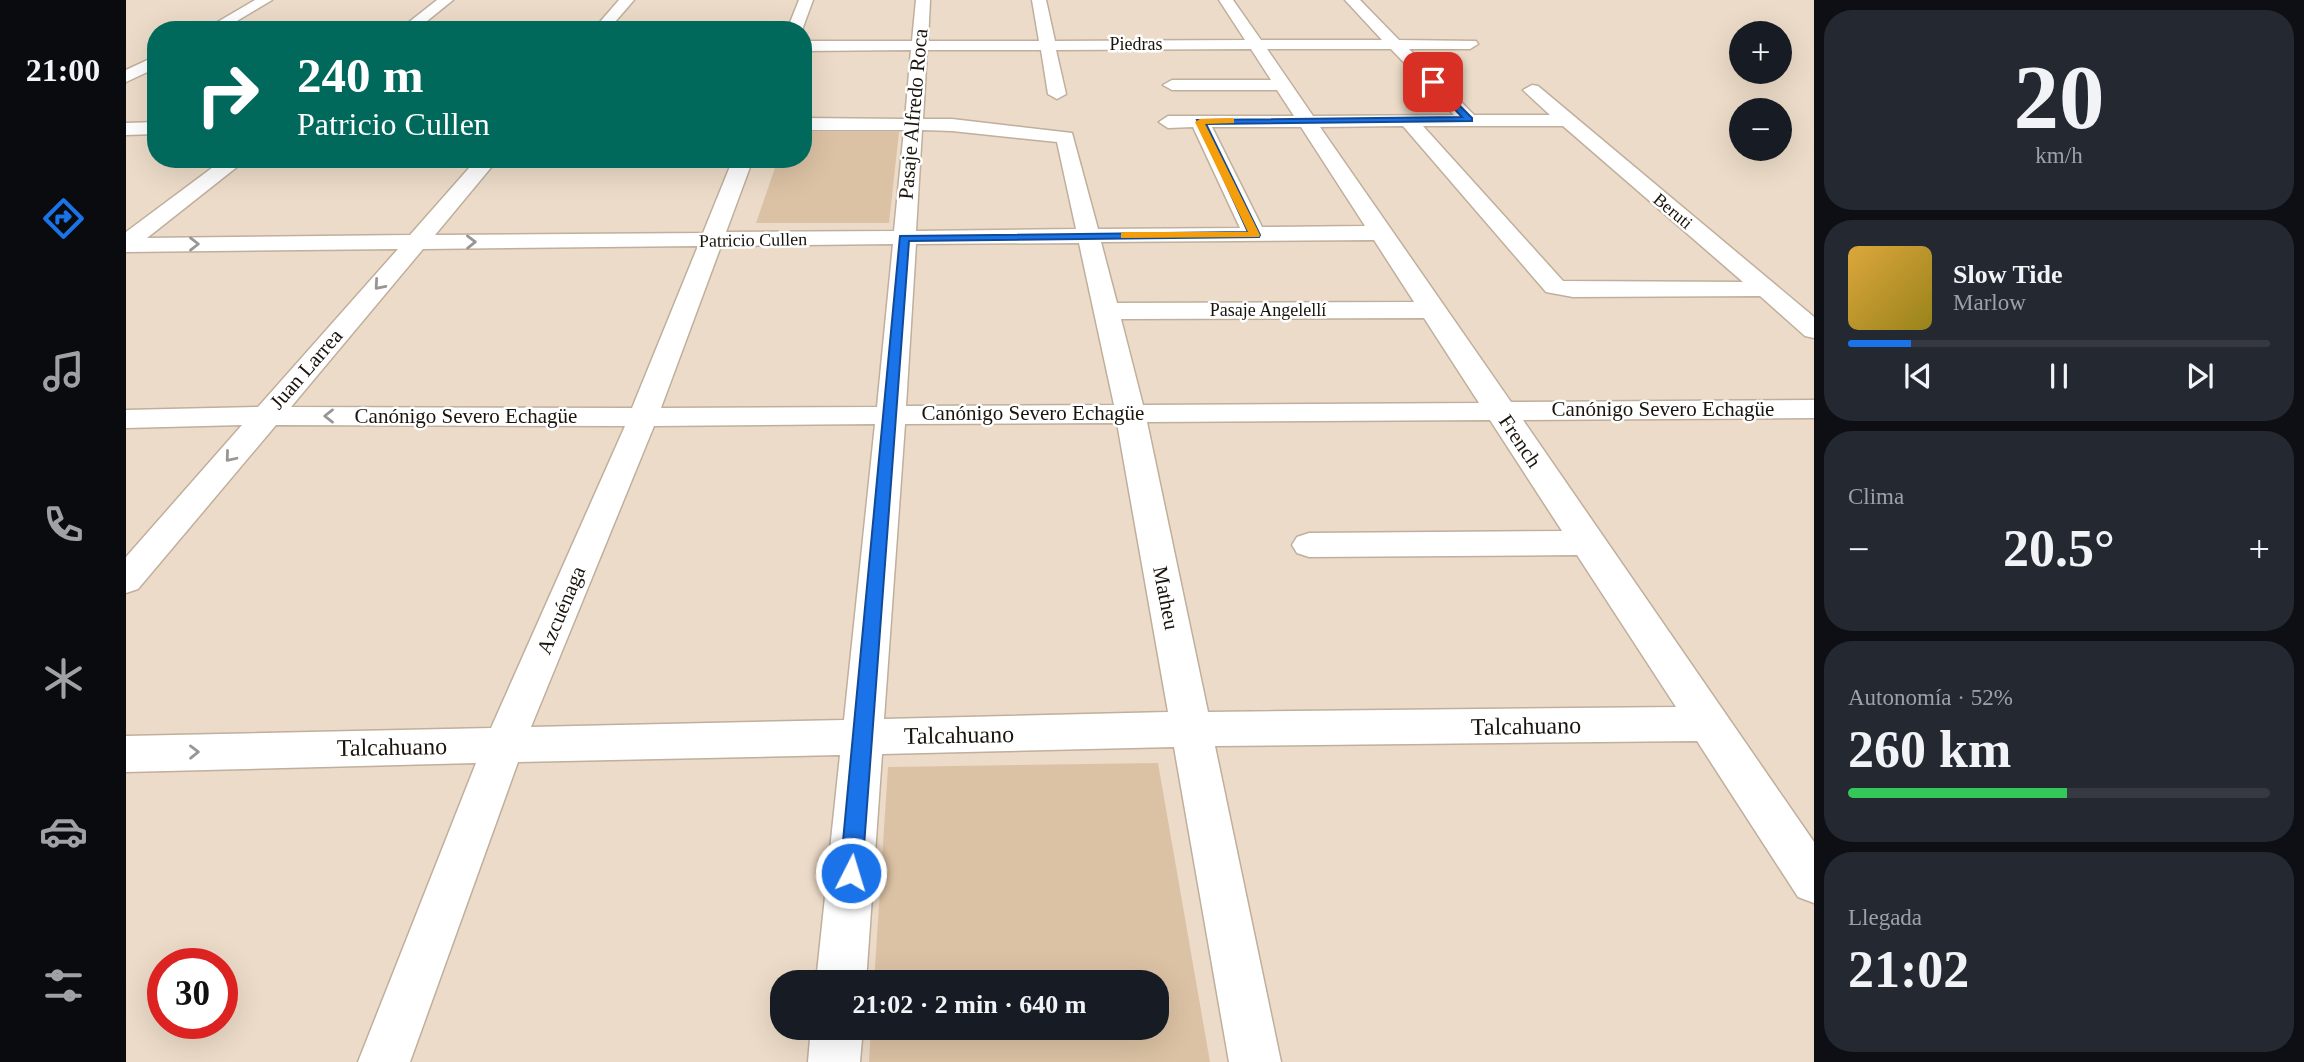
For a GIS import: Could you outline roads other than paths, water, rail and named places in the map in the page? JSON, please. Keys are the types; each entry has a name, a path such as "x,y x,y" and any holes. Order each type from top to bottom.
{"street":[{"path":"227,21 265,0"},
{"path":"418,21 446,0"},
{"path":"608,21 627,0"},
{"path":"798,21 806,0"},
{"name":"Pasaje Alfredo Roca","path":"842,970 891,414 923,0"},
{"path":"1039,0 1057,94"},
{"name":"French","path":"1226,0 1814,881"},
{"path":"1352,0 1469,120"},
{"name":"Piedras","path":"812,46 1470,44"},
{"path":"136,50 147,50"},
{"path":"126,77 147,66"},
{"path":"1172,85 1282,85"},
{"name":"Beruti","path":"1532,90 1814,330"},
{"path":"1407,120 1555,287 1573,290 1766,289"},
{"path":"1168,122 1566,120"},
{"path":"1200,122 1255,235"},
{"path":"812,124 912,124"},
{"name":"Matheu","path":"912,124 952,125 1065,137 1130,412 1255,1062"},
{"path":"126,128 147,128"},
{"path":"126,244 225,168"},
{"name":"Juan Larrea","path":"126,580 480,168"},
{"name":"Azcuénaga","path":"384,1062 503,744 643,417 739,168"},
{"name":"Patricio Cullen","path":"126,244 1381,233"},
{"name":"Pasaje Angelellí","path":"1105,311 1432,310"},
{"name":"Canónigo Severo Echagüe","path":"126,419 265,416 643,417 1814,409"},
{"path":"1309,545 1588,543"},
{"name":"Talcahuano","path":"126,754 1192,730 1709,724"},
{"path":"834,1062 836,1040"}]}
